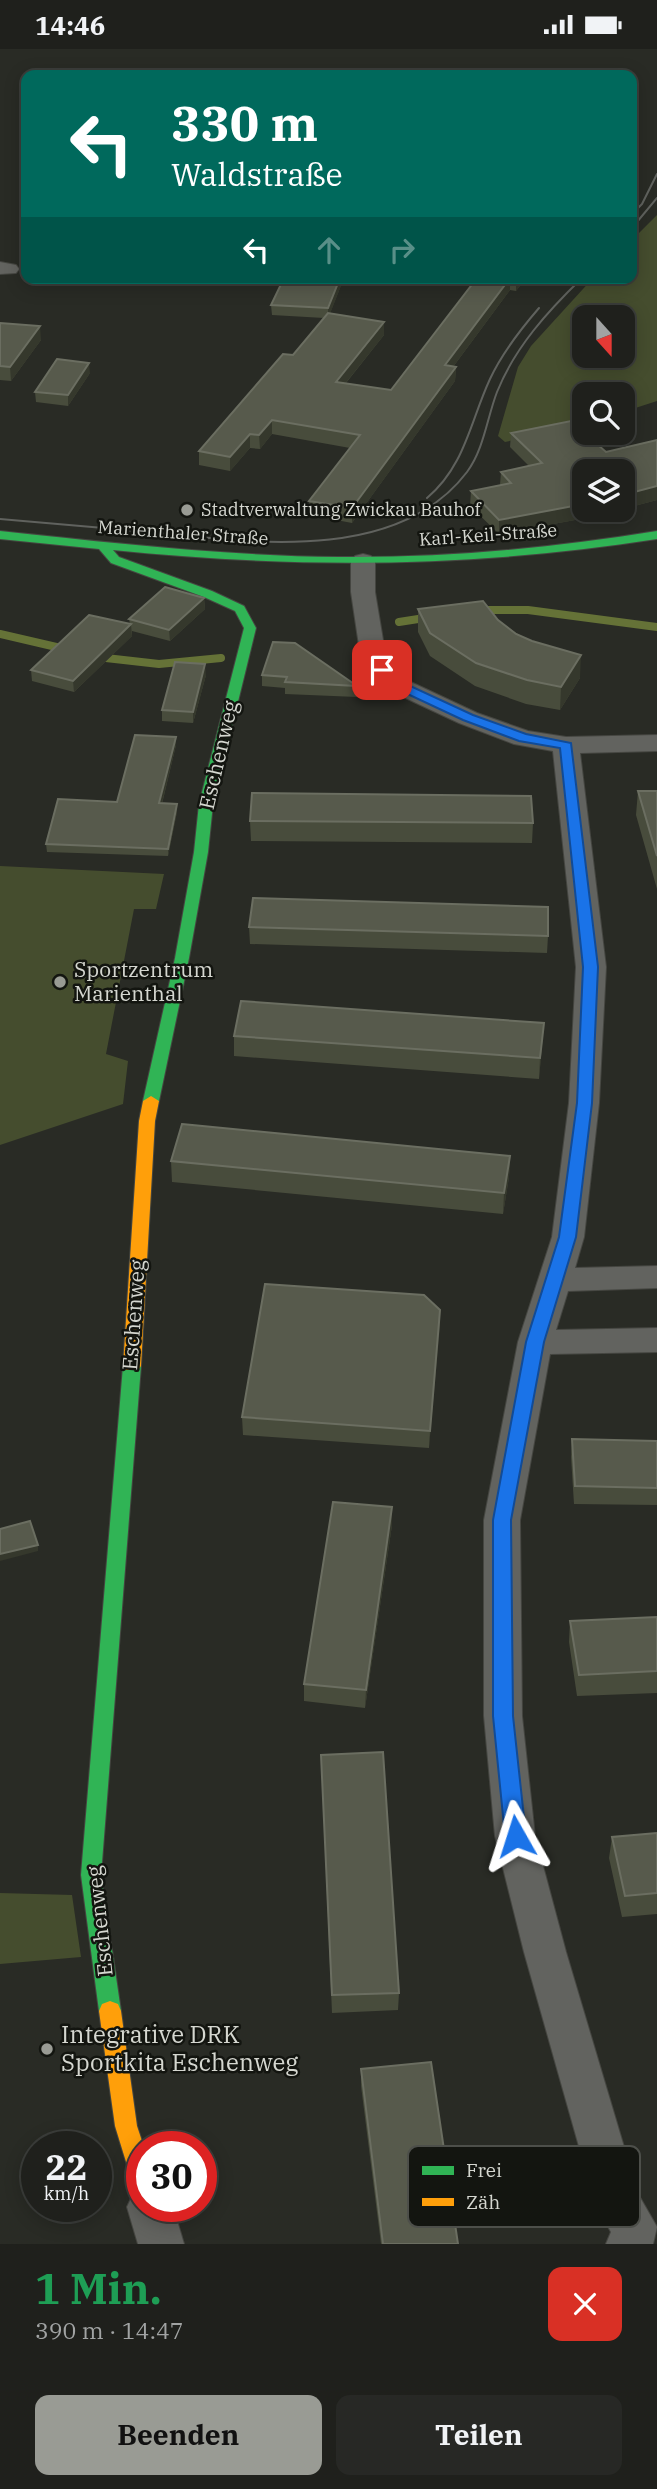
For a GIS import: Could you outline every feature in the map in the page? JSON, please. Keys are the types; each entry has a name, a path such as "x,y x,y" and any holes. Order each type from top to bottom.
{"street":[{"name":"Marienthaler Straße","path":"0,535 104,547 244,557 363,561"},
{"name":"Karl-Keil-Straße","path":"363,561 522,554 657,535"},
{"name":"Eschenweg","path":"104,547 115,560 208,594 240,609 250,628 206,804 201,852 182,958 147,1121 137,1299 91,1875 128,2131"},
{"path":"363,561 363,592 374,659 391,682 468,718 523,738 566,745 657,743"},
{"path":"566,745 591,967 584,1103 568,1237 535,1342 502,1520 503,1716 516,1836 545,1952 601,2146"},
{"path":"554,1280 657,1277"},
{"path":"535,1342 657,1340"},
{"path":"154,2222 161,2244"}],"green space":[{"path":"657,215 657,401 635,408 635,382 572,382 572,428 505,442 498,436 518,367 531,346 588,284 637,284 637,235"},
{"name":"Sportzentrum Marienthal","path":"0,866 164,874 156,909 134,909 106,1054 128,1061 123,1104 0,1145"},
{"path":"0,1893 72,1895 81,1957 0,1964"}],"building":[{"path":"281,284 338,284 328,308 271,305"},
{"path":"472,284 506,284 445,365 456,367 352,508 309,501 360,435 272,420 259,435 250,434 230,457 199,451 283,354 293,355 328,313 384,322 336,382 391,390"},
{"path":"0,323 40,326 10,367 0,366"},
{"path":"57,359 89,363 68,395 35,392"},
{"path":"571,421 572,445 598,445 606,452 657,440 657,486 635,492 635,459 572,459 572,506 499,520 471,491 511,483 501,472 542,463 511,433"},
{"path":"165,587 204,598 169,630 129,619"},
{"path":"483,601 498,620 516,634 581,655 561,687 527,680 476,663 430,633 418,609"},
{"path":"89,615 131,624 73,681 31,670"},
{"path":"273,642 295,643 357,686 285,682 287,677 262,675"},
{"path":"175,662 205,664 193,712 162,710"},
{"path":"135,735 176,737 159,803 177,804 168,849 46,844 58,799 117,802"},
{"path":"638,791 657,791 657,856"},
{"path":"252,793 531,796 533,823 250,821"},
{"path":"253,898 548,907 548,936 249,927"},
{"path":"241,1001 544,1023 540,1058 234,1036"},
{"path":"182,1124 510,1156 504,1193 171,1161"},
{"path":"265,1284 424,1295 440,1310 430,1431 242,1417"},
{"path":"572,1439 657,1441 657,1488 575,1486"},
{"path":"333,1502 392,1507 366,1690 304,1684"},
{"path":"30,1521 38,1545 0,1554 0,1529"},
{"path":"657,1617 657,1671 579,1675 570,1621"},
{"path":"383,1752 399,1993 332,1995 321,1755"},
{"path":"657,1833 657,1893 625,1896 612,1837"},
{"path":"431,2062 443,2146 408,2146 408,2227 455,2227 458,2244 383,2244 361,2069"}],"waterway":[{"path":"477,610 528,610 657,627"},
{"path":"399,622 431,617"},
{"path":"0,634 65,649"},
{"path":"97,657 159,664 221,658"}],"tram line":[{"path":"637,209 657,174"},
{"path":"637,222 657,198"},
{"path":"0,519 268,542 314,541 358,535 400,523 436,502 467,472 481,443 497,392 513,360 545,317 576,284"},
{"path":"427,498 440,485 458,458 500,360 539,308"}],"traffic: fast":[{"path":"0,535 212,555 339,561 499,555 657,535"},
{"path":"104,547 115,560 208,594 240,609 250,628 206,804 201,852 182,958 151,1101"},
{"path":"110,2011 91,1875 132,1366"}],"traffic: slow":[{"path":"132,1366 147,1121 151,1101"},
{"path":"110,2011 128,2131"}],"place":[{"name":"Stadtverwaltung Zwickau Bauhof","path":"187,510"},
{"name":"Sportzentrum Marienthal","path":"60,982"},
{"name":"Integrative DRK Sportkita Eschenweg","path":"47,2049"}],"route":[{"path":"382,670 391,682 468,718 523,738 566,745 591,967 584,1103 568,1237 535,1342 502,1520 503,1716 516,1836"}]}
